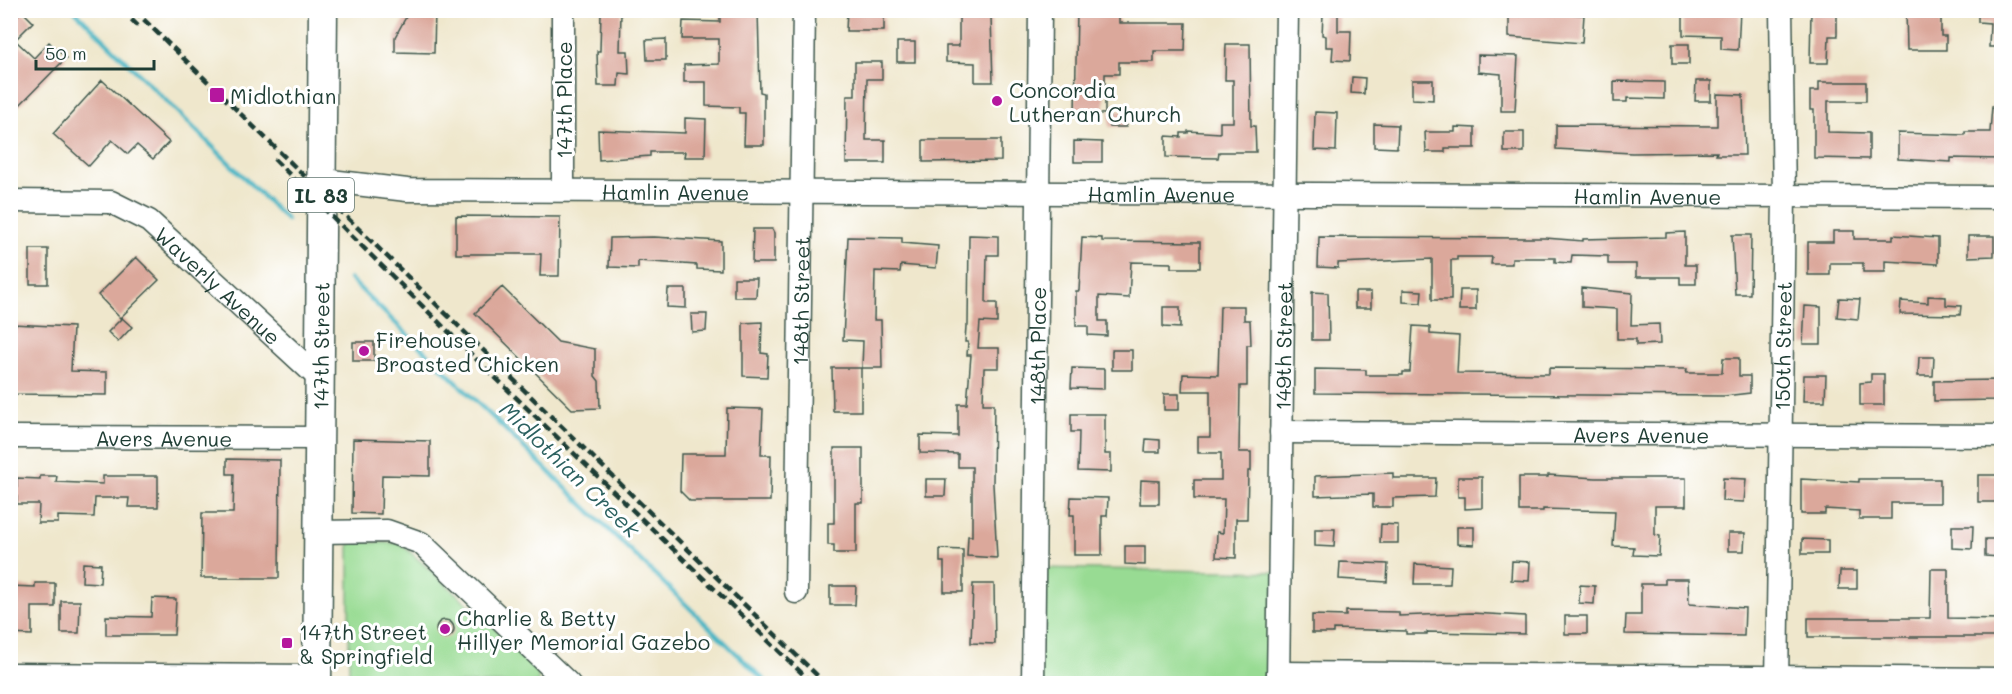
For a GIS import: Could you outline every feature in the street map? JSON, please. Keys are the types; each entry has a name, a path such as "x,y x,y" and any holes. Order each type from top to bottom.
{"main road":[{"name":"147th Street","path":"317,680 323,10"}],"street":[{"name":"147th Place","path":"563,10 563,190"},
{"name":"148th Street","path":"796,592 804,10"},
{"name":"148th Place","path":"1034,684 1040,10"},
{"name":"149th Street","path":"1278,678 1287,10"},
{"name":"150th Street","path":"1777,680 1784,196 1781,10"},
{"name":"Hamlin Avenue","path":"322,180 407,190 2001,197"},
{"name":"Waverly Avenue","path":"10,201 111,202 149,221 320,380"},
{"name":"Avers Avenue","path":"1281,432 2001,436"},
{"name":"Avers Avenue","path":"10,437 319,438"},
{"path":"318,532 387,531 421,543 562,680"},
{"path":"10,674 317,680"},
{"path":"1278,678 2001,679"}],"green space":[{"path":"349,542 400,543 539,668 538,683 349,684"},
{"path":"1035,568 1279,572 1278,683 1033,684"}],"building":[{"path":"410,10 435,10 434,53 395,52 395,37"},
{"path":"720,10 758,10 760,92 764,93 764,145 744,145 745,113 739,113 739,107 706,106 706,82 684,82 684,65 719,64 719,39 682,39 683,21 720,22"},
{"path":"847,10 884,10 884,31 846,31"},
{"path":"1509,10 1584,15 1582,43 1509,37"},
{"path":"1683,10 1740,10 1738,50 1721,49 1721,36 1683,35"},
{"path":"1811,10 1837,10 1837,36 1829,36 1828,63 1810,63"},
{"path":"1906,10 1941,10 1941,36 1946,36 1946,50 1907,50"},
{"path":"1978,10 2001,10 2001,47 1989,47 1990,23 1978,22"},
{"path":"22,11 33,22 15,40 34,58 49,42 66,58 10,115 10,22"},
{"path":"1077,11 1119,11 1119,23 1186,23 1185,51 1154,51 1154,62 1119,62 1119,74 1105,74 1105,114 1075,113"},
{"path":"601,12 621,13 620,51 628,51 629,74 619,73 618,86 598,86 597,51 600,51"},
{"path":"1323,14 1338,14 1338,31 1351,31 1350,61 1332,60 1333,47 1326,47 1326,36 1322,35"},
{"path":"959,17 991,17 993,82 975,82 975,63 946,62 946,46 959,46"},
{"path":"666,39 666,60 647,60 646,40"},
{"path":"897,42 915,42 915,62 897,62"},
{"path":"1226,44 1250,44 1251,126 1255,126 1256,152 1219,152 1218,158 1166,157 1166,136 1181,137 1181,133 1188,133 1188,131 1220,133 1220,122 1233,122 1233,80 1225,80"},
{"path":"1672,44 1689,44 1689,64 1672,64"},
{"path":"1478,55 1518,56 1515,111 1501,111 1501,74 1478,72"},
{"path":"855,62 882,62 882,79 867,79 866,140 885,140 885,163 846,163 847,96 855,96"},
{"path":"1352,77 1365,78 1364,94 1351,93"},
{"path":"102,80 169,142 153,159 137,145 128,154 112,140 89,166 53,134"},
{"path":"1412,80 1433,80 1433,100 1412,99"},
{"path":"1614,81 1664,82 1664,99 1627,98 1627,102 1614,102"},
{"path":"1696,81 1711,81 1711,101 1695,101"},
{"path":"1819,82 1866,82 1866,101 1828,101 1828,132 1869,133 1869,159 1814,158 1814,110 1810,110 1810,91 1819,91"},
{"path":"1717,94 1743,95 1745,155 1716,155 1717,152 1632,153 1556,149 1556,125 1717,126"},
{"path":"1992,106 2001,106 2001,159 1951,158 1951,162 1898,159 1898,133 1965,135 1965,132 1990,132"},
{"path":"1109,111 1126,111 1126,127 1109,127"},
{"path":"1315,112 1337,113 1336,151 1314,150"},
{"path":"685,118 706,119 705,157 684,157 685,152 650,152 650,156 599,160 598,130 685,133"},
{"path":"1374,124 1398,125 1397,148 1374,147"},
{"path":"1455,127 1475,128 1475,148 1445,148 1445,152 1426,152 1425,132 1455,132"},
{"path":"1504,132 1524,132 1524,152 1504,152"},
{"path":"923,140 1001,140 1001,161 923,162"},
{"path":"1074,141 1102,142 1102,162 1074,162"},
{"path":"456,216 560,217 559,276 540,276 541,254 456,254"},
{"path":"753,229 772,229 774,263 752,263"},
{"path":"1833,231 1854,231 1854,239 1893,239 1893,235 1938,238 1938,264 1885,261 1885,272 1863,272 1863,263 1830,263 1830,275 1808,275 1808,242 1833,242"},
{"path":"1685,232 1685,265 1696,265 1696,284 1680,284 1680,277 1636,277 1636,264 1608,264 1608,256 1572,255 1571,263 1555,262 1555,258 1512,258 1512,264 1491,264 1492,257 1457,257 1457,260 1451,260 1451,300 1432,300 1432,259 1338,263 1338,268 1318,267 1319,237 1545,238 1583,241 1583,239 1666,237 1666,233"},
{"path":"969,235 998,236 998,255 987,255 986,303 997,303 997,323 980,322 978,348 999,348 999,368 984,368 983,404 994,404 993,484 997,558 967,556 968,536 972,536 972,467 958,467 958,454 920,453 920,435 958,436 958,404 967,404 971,355 967,355 968,342 965,342 966,326 968,326"},
{"path":"1732,235 1751,235 1750,294 1735,294"},
{"path":"1968,236 1994,236 1994,256 1968,257"},
{"path":"654,237 721,241 721,270 697,269 697,265 638,261 638,268 609,267 610,238"},
{"path":"848,237 902,238 902,243 938,246 936,268 901,265 900,272 875,271 874,320 881,320 882,368 862,368 863,341 843,340"},
{"path":"1082,237 1102,238 1102,241 1200,242 1200,268 1171,268 1171,263 1131,262 1129,298 1099,296 1099,321 1107,321 1107,336 1088,335 1088,326 1076,326 1076,291 1079,291"},
{"path":"30,249 48,249 48,284 30,284"},
{"path":"136,257 159,280 120,318 98,295"},
{"path":"734,278 757,278 756,297 734,297"},
{"path":"502,287 558,342 595,349 595,376 599,381 600,408 572,409 475,313"},
{"path":"1582,288 1632,293 1631,325 1659,324 1660,344 1636,345 1636,339 1617,339 1617,309 1582,307"},
{"path":"668,289 686,289 686,308 667,307"},
{"path":"1403,290 1422,291 1421,303 1403,302"},
{"path":"1460,290 1476,290 1476,310 1459,310"},
{"path":"1312,292 1328,293 1329,340 1312,340"},
{"path":"1355,292 1371,292 1371,308 1355,308"},
{"path":"1928,296 1946,297 1946,305 1961,306 1960,315 1900,314 1901,301 1928,303"},
{"path":"1839,298 1860,299 1858,319 1837,317"},
{"path":"1220,306 1244,306 1244,320 1250,320 1251,345 1247,345 1247,386 1240,386 1239,452 1251,452 1251,471 1248,471 1247,519 1236,519 1236,558 1216,557 1217,532 1223,533 1224,499 1194,499 1194,480 1221,480 1221,453 1198,453 1198,437 1210,437 1210,391 1182,391 1183,374 1218,375"},
{"path":"1805,306 1821,307 1821,344 1803,344"},
{"path":"1163,307 1180,307 1180,328 1163,327"},
{"path":"691,314 707,314 706,331 692,332"},
{"path":"122,318 132,327 118,342 108,332"},
{"path":"762,322 761,353 768,354 767,377 743,376 743,323"},
{"path":"12,324 73,327 71,371 107,372 107,395 12,394"},
{"path":"1413,326 1430,327 1430,334 1459,336 1457,373 1549,374 1549,368 1687,369 1686,373 1722,373 1723,358 1739,358 1739,376 1750,376 1750,393 1724,396 1315,393 1315,369 1366,370 1366,375 1403,375 1403,372 1410,372"},
{"name":"Firehouse Broasted Chicken","path":"353,342 374,342 374,361 353,361"},
{"path":"1112,350 1132,350 1132,370 1112,370"},
{"path":"1919,357 1934,357 1933,376 1918,376"},
{"path":"832,368 861,368 861,411 833,411"},
{"path":"1072,368 1104,369 1104,389 1071,388"},
{"path":"1871,374 1884,374 1884,405 1860,405 1860,383 1871,382"},
{"path":"1804,375 1826,375 1825,401 1803,401"},
{"path":"1998,380 1998,400 1934,401 1934,381"},
{"path":"1164,394 1179,394 1179,410 1164,410"},
{"path":"727,408 763,409 761,455 771,455 770,501 690,501 680,491 681,454 726,454"},
{"path":"1071,414 1105,414 1105,454 1111,454 1111,472 1078,471 1079,432 1071,432"},
{"path":"353,439 430,441 430,476 382,475 381,514 352,513"},
{"path":"1146,439 1160,440 1160,452 1145,452"},
{"path":"834,448 863,448 863,503 856,503 856,553 834,553 834,545 828,545 828,523 834,523"},
{"path":"227,459 280,460 279,578 201,578 202,513 233,513 234,474 227,474"},
{"path":"1393,473 1393,478 1436,478 1435,497 1393,498 1393,507 1373,507 1373,494 1315,496 1315,476"},
{"path":"1548,475 1596,478 1686,478 1686,506 1655,506 1655,535 1660,536 1659,556 1633,555 1634,547 1613,546 1615,511 1543,509 1543,511 1519,511 1519,477 1548,477"},
{"path":"1978,475 2000,475 2000,502 1978,502"},
{"path":"40,476 57,476 56,482 103,484 103,476 158,476 158,507 128,507 129,498 95,498 94,517 58,516 58,523 38,523 39,504 17,504 17,478 40,479"},
{"path":"1458,477 1482,477 1482,508 1465,509 1465,497 1458,497"},
{"path":"1723,478 1746,479 1744,502 1722,501"},
{"path":"926,479 946,479 945,496 926,496"},
{"path":"1801,479 1859,482 1859,479 1940,479 1940,503 1891,503 1891,519 1859,519 1859,511 1825,509 1825,514 1801,514"},
{"path":"1141,480 1159,481 1159,504 1140,504"},
{"path":"1071,497 1108,498 1107,516 1102,516 1102,555 1074,555 1074,515 1070,515"},
{"path":"1381,524 1398,525 1398,543 1380,543"},
{"path":"1952,526 1973,526 1972,549 1952,548"},
{"path":"1457,527 1474,527 1474,545 1457,544"},
{"path":"1315,529 1335,529 1334,547 1315,546"},
{"path":"1728,533 1745,533 1744,551 1728,551"},
{"path":"1802,539 1828,540 1828,554 1802,554"},
{"path":"1985,539 2001,539 2001,557 1985,556"},
{"path":"1125,546 1145,546 1145,565 1125,564"},
{"path":"940,549 963,550 963,592 944,592 944,562 940,562"},
{"path":"1512,561 1530,562 1529,581 1511,580"},
{"path":"1340,562 1388,564 1387,582 1339,579"},
{"path":"83,563 101,564 100,583 82,582"},
{"path":"1415,564 1451,566 1450,584 1414,584"},
{"path":"1931,569 1948,569 1948,618 2001,619 2001,637 1808,637 1808,618 1930,618"},
{"path":"1840,571 1857,571 1857,589 1839,589"},
{"path":"1665,579 1688,579 1689,604 1745,608 1744,636 1625,634 1626,615 1641,615 1641,584 1665,584"},
{"path":"35,583 55,583 55,607 32,607 32,635 10,634 10,586 35,587"},
{"path":"973,584 994,584 995,644 971,643"},
{"path":"1580,585 1595,586 1594,604 1579,603"},
{"path":"830,586 856,586 855,605 830,605"},
{"path":"152,598 176,599 174,635 106,635 106,616 151,617"},
{"path":"61,601 80,601 79,633 61,633"},
{"path":"1346,611 1399,612 1399,616 1471,613 1525,616 1525,634 1427,632 1427,634 1406,634 1406,631 1333,629 1333,633 1312,633 1312,615 1346,616"},
{"path":"1565,616 1587,616 1587,634 1565,634"},
{"name":"Charlie & Betty Hillyer Memorial Gazebo","path":"441,620 449,620 454,625 452,636 441,638 436,633 436,625"}],"waterway":[{"name":"Midlothian Creek","path":"74,10 287,220"},
{"name":"Midlothian Creek","path":"350,279 768,684"}],"railway":[{"path":"122,10 139,27"},
{"path":"134,10 826,684"},
{"path":"274,159 476,359 813,684"}],"place":[{"name":"Midlothian","path":"217,95"},
{"name":"Concordia Lutheran Church","path":"997,101"},
{"name":"Firehouse Broasted Chicken","path":"364,351"},
{"name":"Charlie & Betty Hillyer Memorial Gazebo","path":"445,629"},
{"name":"147th Street & Springfield","path":"287,643"}]}
